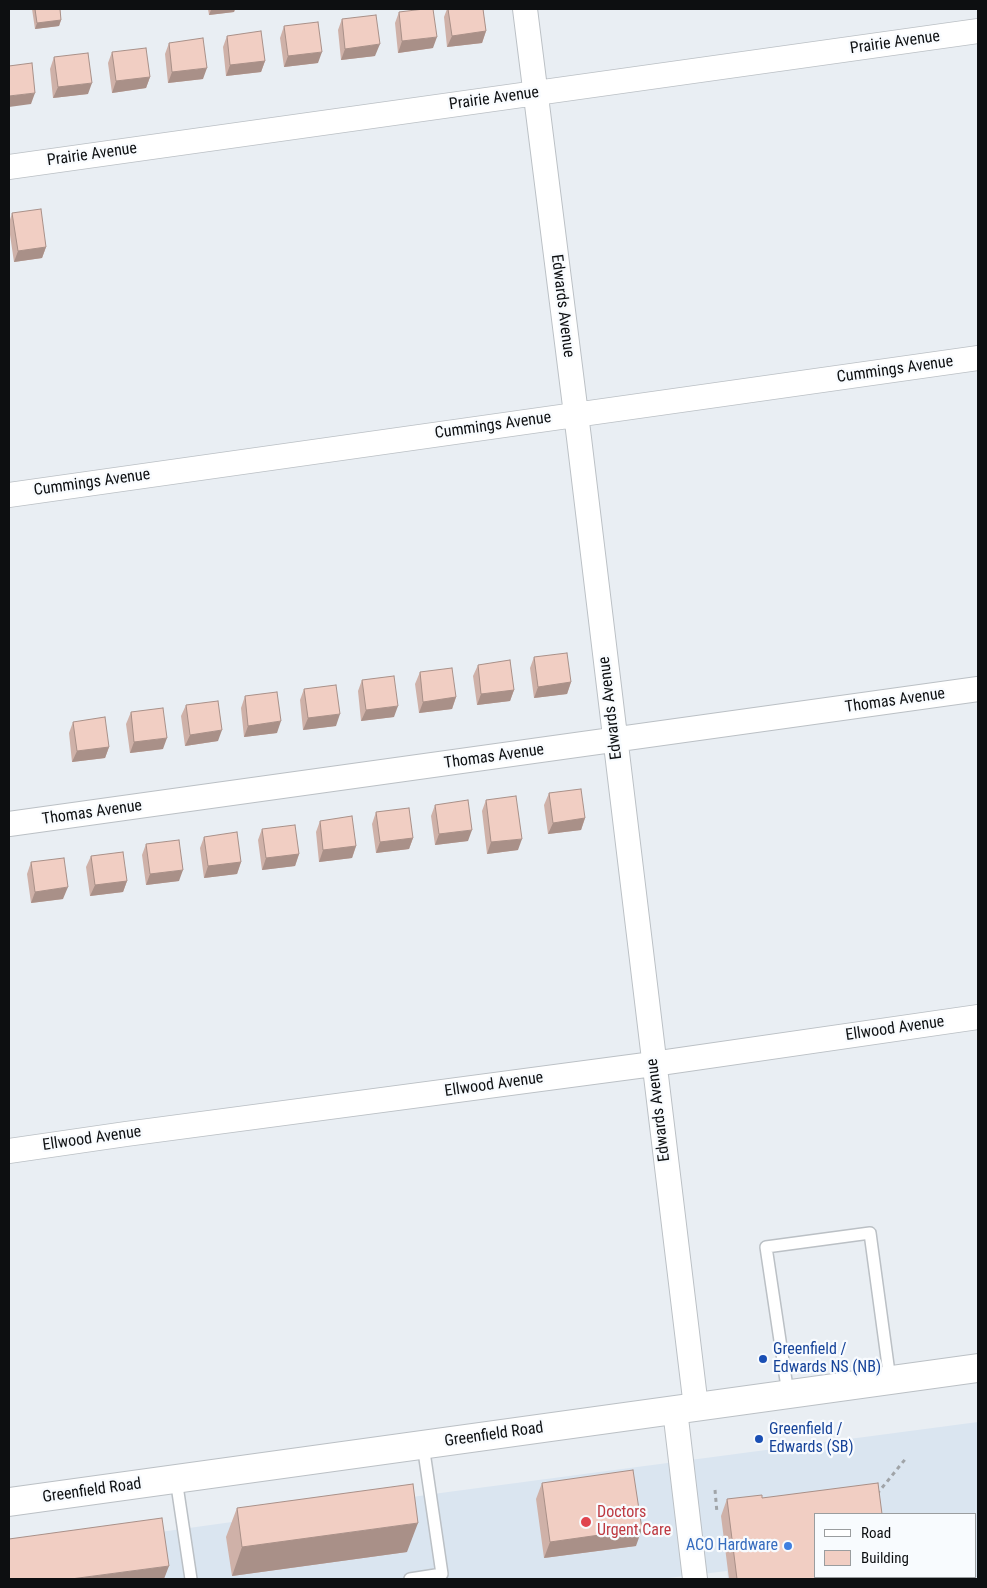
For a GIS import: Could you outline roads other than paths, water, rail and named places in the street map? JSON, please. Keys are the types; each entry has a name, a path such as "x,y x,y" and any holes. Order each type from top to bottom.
{"main road":[{"name":"Greenfield Road","path":"9,1502 978,1368"}],"street":[{"name":"Edwards Avenue","path":"525,9 576,415 653,1064 685,1408 695,1579"},
{"name":"Prairie Avenue","path":"9,167 978,31"},
{"name":"Cummings Avenue","path":"9,495 978,358"},
{"name":"Thomas Avenue","path":"9,824 978,689"},
{"name":"Ellwood Avenue","path":"9,1151 136,1132 653,1064 978,1017"}],"lane":[{"path":"788,1394 766,1247 870,1233 890,1380"},
{"path":"410,1579 442,1574 423,1445"},
{"path":"176,1479 191,1579"}],"place":[{"name":"Greenfield / Edwards NS (NB)","path":"763,1359"},
{"name":"Greenfield / Edwards (SB)","path":"759,1439"},
{"name":"Doctors Urgent Care","path":"586,1522"},
{"name":"ACO Hardware","path":"788,1546"}]}
